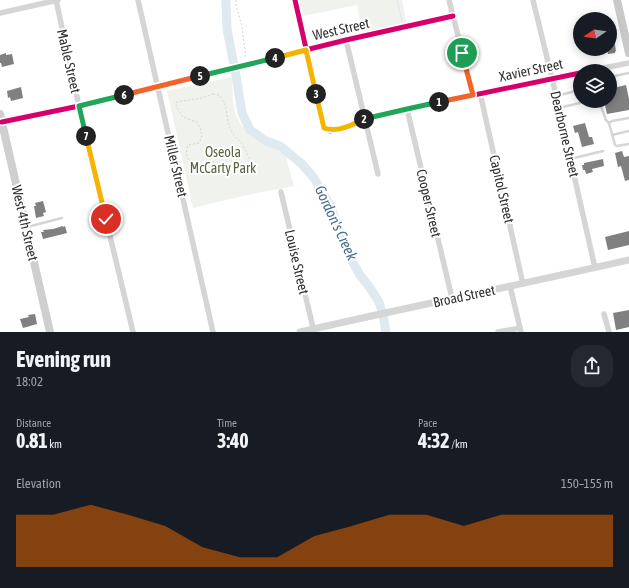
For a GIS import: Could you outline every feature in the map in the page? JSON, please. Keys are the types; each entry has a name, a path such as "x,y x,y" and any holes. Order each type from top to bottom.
{"main road":[{"path":"617,0 629,53"},
{"name":"West 4th Street","path":"1,123 50,332"}],"street":[{"path":"0,14 56,0"},
{"name":"Mable Street","path":"56,0 79,106 133,332"},
{"name":"Miller Street","path":"138,0 213,332"},
{"path":"295,0 306,50"},
{"path":"449,0 473,95"},
{"name":"Dearborne Street","path":"533,0 595,268"},
{"name":"West Street","path":"1,123 79,106 346,40 453,16"},
{"path":"346,40 378,174"},
{"name":"Xavier Street","path":"306,50 324,128 330,130 345,128 365,119 407,109 573,74"},
{"path":"617,65 629,63"},
{"name":"Capitol Street","path":"480,93 523,284"},
{"name":"Cooper Street","path":"407,109 452,298"},
{"name":"Louise Street","path":"281,192 313,330"},
{"name":"Broad Street","path":"300,332 629,260"},
{"path":"498,332 520,330 510,286"},
{"path":"604,314 609,332"}],"lane":[{"path":"617,76 629,73"},
{"path":"556,96 573,92"},
{"path":"559,108 573,105"},
{"path":"602,108 606,120 611,122 629,118"},
{"path":"611,122 612,135 615,145 629,144"},
{"path":"612,135 629,131"},
{"path":"570,159 603,151"},
{"path":"26,227 62,218"}],"path":[{"path":"236,0 242,27 245,65"},
{"path":"213,94 219,95 224,100 231,130 242,144 249,157 252,167 250,173 244,174 239,172 234,167 229,153 225,150 217,153 210,166 204,169 196,169 190,164 186,148 188,145 199,143 202,136 197,122 183,117 179,112 176,106 177,102 201,98 213,94"}],"green space":[{"path":"295,0 402,0 407,26 363,36 357,5 299,17"},
{"name":"Oseola McCarty Park","path":"232,77 235,113 241,125 258,140 285,154 294,186 247,195 193,208 167,91"}],"building":[{"path":"6,53 6,55 12,54 14,64 2,67 0,63 0,55"},
{"path":"626,85 629,99 629,110 607,114 606,108 617,108 617,87"},
{"path":"21,87 23,98 11,101 10,97 8,98 7,91"},
{"path":"585,123 589,137 592,137 594,144 582,147 578,132 575,133 573,126"},
{"path":"622,151 624,157 629,156 629,180 625,181 621,166 618,167 615,153"},
{"path":"603,159 604,166 592,169 593,172 586,174 585,170 583,170 582,165 584,165 584,163"},
{"path":"43,201 46,212 43,213 44,216 36,218 35,203"},
{"path":"65,226 67,233 43,239 41,232 44,232 43,230"},
{"path":"629,231 629,245 608,250 605,237"},
{"path":"629,310 629,327 616,330 613,313"},
{"path":"35,314 37,324 23,328 20,319 29,317 28,315"}],"waterway":[{"name":"Gordon's Creek","path":"226,0 227,29 242,113 250,130 266,141 280,146 302,164 314,178 330,205 343,242 351,259 379,302 386,332"},
{"path":"397,0 402,21"}],"cycle path":[{"path":"295,0 324,128 330,131 345,128 365,119 407,109 573,74"},
{"path":"2,122 79,106 346,40 453,16"}],"route":[{"path":"106,219 79,106 306,50 324,128 330,130 345,128 365,119 473,95 462,53"}]}
